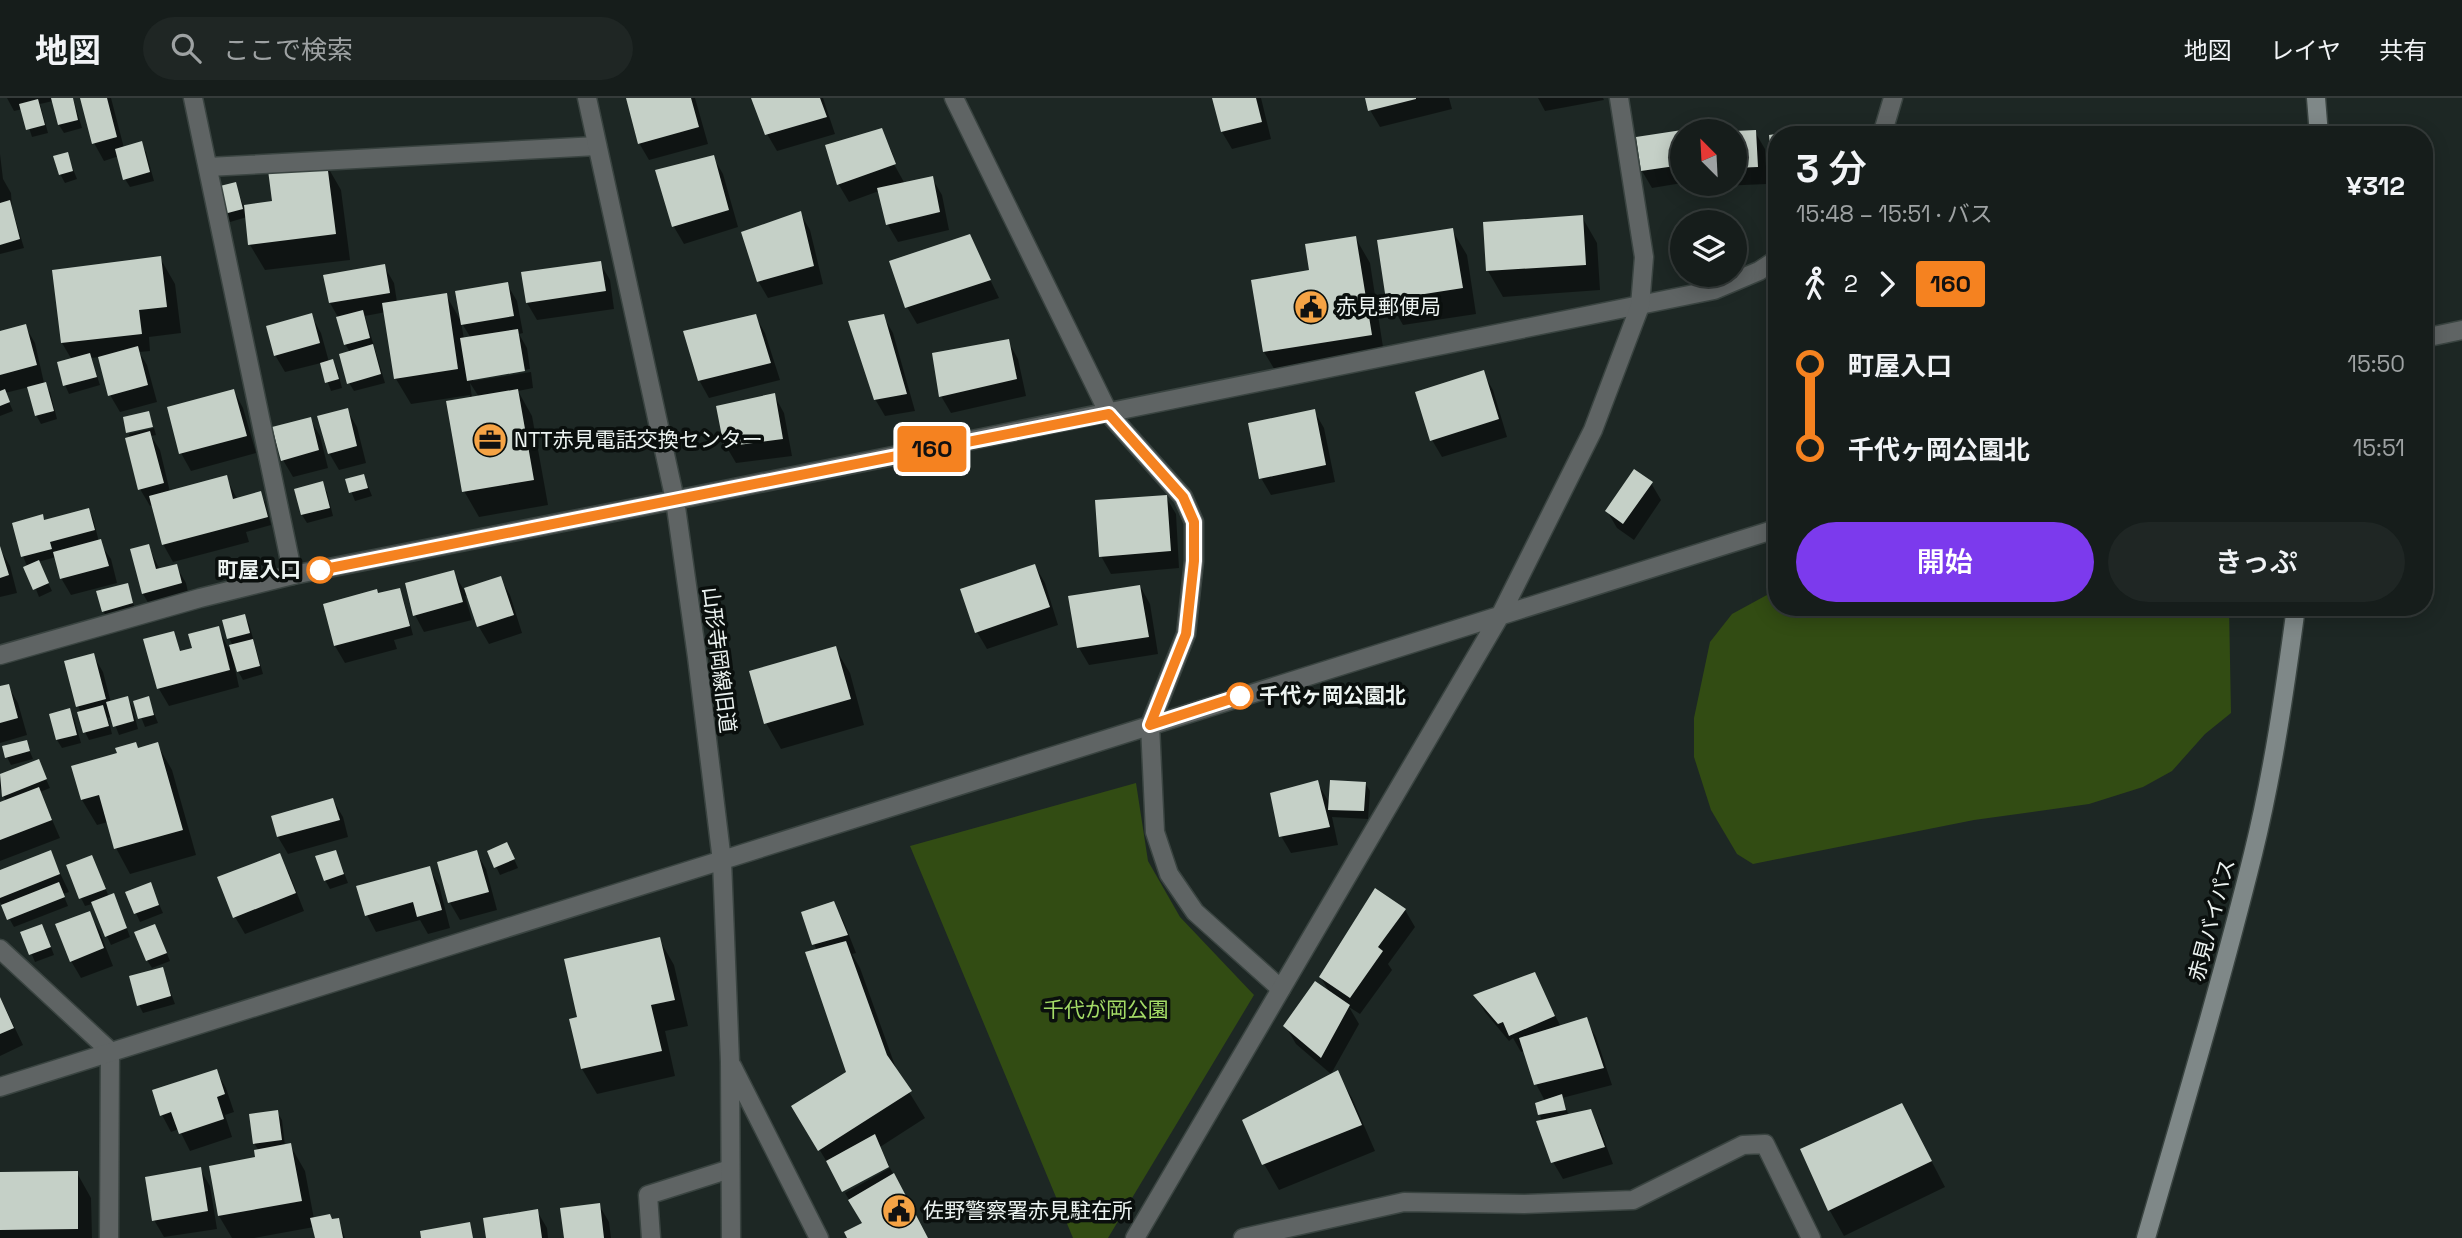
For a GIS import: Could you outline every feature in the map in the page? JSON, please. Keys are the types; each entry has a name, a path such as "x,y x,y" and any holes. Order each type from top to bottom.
{"main road":[{"path":"2316,98 2318,126"},
{"name":"赤見バイパス","path":"2146,1238 2209,1019 2253,851 2285,685 2295,616"}],"street":[{"path":"193,98 293,575"},
{"name":"山形寺岡線旧道","path":"587,98 675,500 722,861 730,1062 731,1238"},
{"path":"1135,1238 1501,614 1593,430 1640,306 1644,257 1619,98"},
{"path":"1885,126 1894,98"},
{"path":"958,99 1109,414 1183,497 1194,522 1194,561 1186,634 1150,725 1155,832 1169,874 1195,912 1281,989"},
{"path":"208,167 597,146"},
{"path":"0,655 200,598 293,575 1640,306 1714,290 1768,265"},
{"path":"2433,336 2462,330"},
{"path":"0,1087 1768,531"},
{"path":"0,949 110,1051 108,1238"},
{"path":"730,1062 819,1238"},
{"path":"1243,1238 1404,1202 1524,1204 1633,1200 1743,1145 1765,1144 1811,1238"},
{"path":"651,1238 648,1195 730,1169"}],"green space":[{"path":"1768,594 1768,616 2229,616 2231,713 2205,734 2172,771 2143,787 2089,804 1974,820 1753,864 1737,854 1711,810 1694,757 1694,718 1710,642 1732,614"},
{"name":"千代が岡公園","path":"1136,783 1148,861 1180,917 1254,995 1108,1238 1073,1238 910,846"}],"building":[{"path":"51,98 73,98 78,120 58,125"},
{"path":"80,98 107,98 117,137 92,144"},
{"path":"626,98 691,98 699,127 638,144"},
{"path":"751,98 820,98 827,117 765,135"},
{"path":"1212,98 1256,98 1262,122 1221,132"},
{"path":"1365,98 1416,98 1416,99 1368,111"},
{"path":"38,99 45,125 26,130 19,104"},
{"path":"882,128 896,164 837,185 825,145"},
{"path":"1747,130 1756,130 1758,167 1747,167"},
{"path":"1670,132 1670,167 1641,171 1636,137"},
{"path":"142,141 150,172 123,180 115,149"},
{"path":"68,152 73,171 59,175 53,156"},
{"path":"714,155 729,210 672,227 655,170"},
{"path":"327,163 336,234 248,245 244,205 272,201 268,170"},
{"path":"933,176 940,212 886,225 877,188"},
{"path":"236,182 243,209 224,214 216,187"},
{"path":"10,200 20,239 0,245 0,203"},
{"path":"801,211 814,266 757,282 741,232"},
{"path":"1583,215 1586,265 1486,271 1483,222"},
{"path":"1453,228 1463,288 1386,300 1377,240"},
{"path":"970,234 991,280 905,308 889,261"},
{"name":"赤見郵便局","path":"1356,236 1372,335 1263,352 1251,280 1309,270 1305,244"},
{"path":"161,256 167,307 139,310 142,334 61,343 52,270"},
{"path":"601,261 606,291 526,303 521,272"},
{"path":"385,264 390,293 329,303 323,275"},
{"path":"508,282 514,316 461,325 455,291"},
{"path":"447,293 458,369 394,379 382,303"},
{"path":"363,310 370,338 344,345 336,317"},
{"path":"312,313 320,343 274,356 266,326"},
{"path":"756,314 771,363 698,381 683,331"},
{"path":"884,314 907,394 874,400 848,321"},
{"path":"26,324 37,365 0,375 0,331"},
{"path":"518,329 525,371 467,381 460,338"},
{"path":"1009,339 1017,379 939,397 932,353"},
{"path":"373,344 381,374 347,384 339,354"},
{"path":"138,346 148,385 108,396 98,357"},
{"path":"90,353 97,377 63,386 57,362"},
{"path":"333,359 339,379 325,383 320,363"},
{"path":"1484,370 1499,419 1430,441 1415,392"},
{"path":"46,382 54,411 35,416 27,387"},
{"path":"5,389 10,402 0,406 0,391"},
{"path":"234,389 247,436 179,454 167,407"},
{"name":"NTT赤見電話交換センター","path":"518,389 534,480 462,492 446,401"},
{"path":"775,393 783,439 724,447 716,406"},
{"path":"348,408 357,446 328,454 317,416"},
{"path":"1315,409 1326,465 1259,479 1248,423"},
{"path":"149,411 153,427 126,433 123,417"},
{"path":"311,417 319,450 281,461 272,427"},
{"path":"150,431 164,483 138,490 125,438"},
{"path":"1634,469 1653,482 1623,524 1605,511"},
{"path":"364,474 368,488 349,493 345,479"},
{"path":"227,475 233,499 261,491 268,517 162,545 149,496"},
{"path":"323,481 330,508 301,515 294,489"},
{"path":"1167,495 1171,551 1099,557 1095,500"},
{"path":"89,508 95,530 50,542 52,549 21,557 12,523 43,514 44,520"},
{"path":"101,539 109,566 60,579 53,552"},
{"path":"149,544 156,569 177,564 182,583 142,594 130,549"},
{"path":"0,546 9,575 0,578"},
{"path":"39,560 49,583 33,590 23,567"},
{"path":"1035,564 1050,607 975,633 960,589"},
{"path":"454,570 463,602 413,616 405,583"},
{"path":"501,576 514,615 477,627 464,588"},
{"path":"128,583 133,603 102,612 96,591"},
{"path":"1140,585 1149,637 1077,648 1068,596"},
{"path":"400,588 410,626 334,646 323,604 377,589 378,593"},
{"path":"245,614 250,633 227,639 222,620"},
{"path":"219,626 230,670 157,689 143,639 174,631 180,651 192,648 188,634"},
{"path":"253,639 260,666 237,672 229,645"},
{"path":"836,646 851,699 764,724 749,671"},
{"path":"94,653 106,699 76,707 64,661"},
{"path":"9,684 18,718 0,723 0,686"},
{"path":"128,696 134,721 113,727 106,702"},
{"path":"149,696 154,715 138,719 133,701"},
{"path":"103,705 109,726 83,733 77,712"},
{"path":"70,708 77,735 56,740 49,714"},
{"path":"27,740 30,751 5,758 2,746"},
{"path":"136,742 138,748 158,742 183,830 114,849 99,795 81,800 71,766 117,753 115,748"},
{"path":"39,759 47,779 2,797 0,774"},
{"path":"1318,780 1330,827 1279,837 1270,793"},
{"path":"1330,780 1366,782 1364,811 1328,810"},
{"path":"39,787 52,820 0,840 0,802"},
{"path":"333,798 340,820 277,837 271,816"},
{"path":"507,842 515,859 494,868 487,851"},
{"path":"51,850 60,874 0,898 0,870"},
{"path":"336,850 344,874 324,881 315,856"},
{"path":"477,850 489,892 448,903 437,862"},
{"path":"280,853 296,893 233,918 217,877"},
{"path":"92,855 106,889 79,899 66,865"},
{"path":"430,866 442,910 417,917 413,902 365,916 356,886"},
{"path":"59,882 65,897 7,920 1,905"},
{"path":"151,882 159,905 134,914 125,892"},
{"path":"1375,888 1406,909 1378,947 1383,951 1350,998 1319,977"},
{"path":"114,893 127,928 105,937 91,902"},
{"path":"834,901 848,935 812,945 801,912"},
{"path":"90,911 104,948 70,962 55,924"},
{"path":"42,924 51,947 29,955 20,932"},
{"path":"155,924 167,953 146,961 134,932"},
{"path":"660,937 675,1000 651,1005 662,1051 581,1069 569,1019 577,1017 564,959"},
{"path":"846,941 887,1055 912,1091 818,1151 791,1106 846,1072 805,952"},
{"path":"163,967 171,996 137,1006 129,976"},
{"path":"1535,972 1555,1016 1509,1036 1503,1022 1498,1024 1473,995"},
{"path":"1315,981 1350,1005 1321,1058 1283,1026"},
{"path":"0,997 14,1028 0,1034"},
{"path":"1587,1017 1604,1068 1534,1085 1519,1038"},
{"path":"217,1069 225,1094 217,1097 224,1119 179,1134 171,1112 160,1116 152,1090"},
{"path":"1338,1070 1362,1125 1262,1165 1242,1120"},
{"path":"1562,1094 1566,1110 1538,1115 1535,1103"},
{"path":"1902,1103 1932,1161 1828,1211 1800,1149"},
{"path":"1591,1109 1605,1147 1551,1163 1536,1121"},
{"path":"278,1110 282,1140 253,1144 249,1114"},
{"path":"875,1134 889,1167 842,1192 826,1161"},
{"path":"291,1143 302,1201 218,1216 209,1166 255,1157 254,1150"},
{"path":"201,1167 208,1211 152,1221 145,1177"},
{"path":"78,1171 78,1229 0,1230 0,1172"},
{"path":"894,1173 928,1238 847,1238 844,1232 862,1223 848,1200"},
{"path":"600,1203 604,1238 564,1238 560,1208"},
{"path":"538,1209 542,1238 486,1238 483,1218"},
{"path":"330,1214 332,1219 339,1218 343,1238 315,1238 310,1218"},
{"path":"470,1222 473,1238 421,1238 420,1231"}],"bus line":[{"name":"160","path":"320,570 1109,414 1183,497 1194,522 1194,561 1186,634 1150,725 1240,696"}],"place":[{"name":"赤見郵便局","path":"1311,307"},
{"name":"NTT赤見電話交換センター","path":"490,440"},
{"name":"町屋入口","path":"320,570"},
{"name":"千代ヶ岡公園北","path":"1240,696"},
{"name":"佐野警察署赤見駐在所","path":"899,1211"}]}
